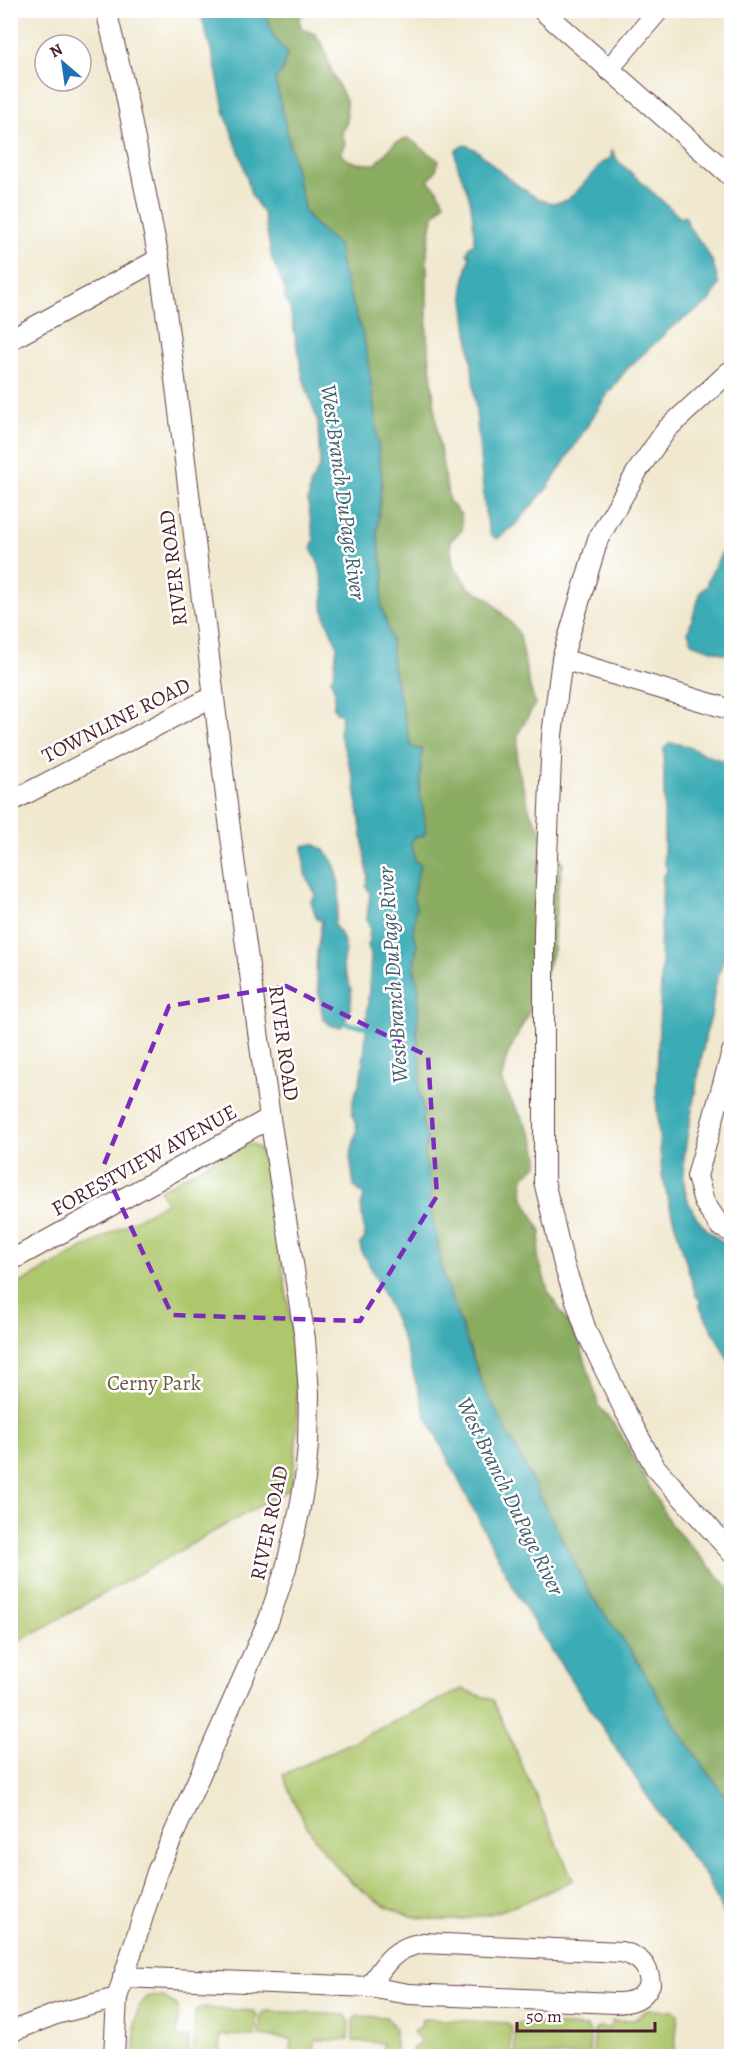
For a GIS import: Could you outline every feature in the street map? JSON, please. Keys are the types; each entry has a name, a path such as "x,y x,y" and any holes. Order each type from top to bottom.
{"street":[{"name":"RIVER ROAD","path":"106,10 126,92 159,259 177,387 212,697 270,1118 305,1339 309,1394 308,1444 299,1513 278,1596 157,1872 117,1998 114,2056"},
{"path":"542,10 732,177"},
{"path":"608,70 659,10"},
{"path":"10,340 159,259"},
{"path":"731,370 667,429 598,539 562,659 552,735 544,930 544,1181 564,1265 587,1333 624,1409 655,1467 732,1553"},
{"path":"562,659 732,710"},
{"name":"TOWNLINE ROAD","path":"10,801 212,697"},
{"path":"732,1053 697,1176 704,1202 720,1226 732,1232"},
{"name":"FORESTVIEW AVENUE","path":"10,1261 270,1118"},
{"path":"123,1977 369,1987 409,1994 614,2003 634,2001 646,1992 650,1984 647,1970 637,1957 621,1952 423,1943 399,1950 389,1959 369,1987"},
{"path":"10,2032 56,2014 117,1998"}],"highlighted area":[{"path":"286,986 428,1056 437,1196 360,1321 172,1315 103,1167 169,1006"}],"green space":[{"path":"265,11 317,11 302,14 299,20 302,29 315,34 323,45 332,73 346,100 347,121 342,133 345,144 341,155 357,163 376,164 395,143 408,138 439,161 428,181 438,190 444,203 433,217 427,250 427,335 438,437 449,501 461,515 462,530 450,541 453,564 469,588 489,599 520,635 535,704 518,734 517,764 530,812 543,834 556,845 563,864 557,893 553,950 540,990 507,1056 501,1081 531,1133 538,1155 538,1164 524,1177 522,1195 541,1232 538,1257 548,1291 579,1341 599,1406 619,1431 671,1525 731,1590 731,1804 681,1735 633,1654 592,1597 483,1386 444,1278 429,1199 432,1191 424,1156 427,1140 422,1121 424,1112 419,1091 421,1063 417,1034 419,990 414,968 417,944 413,932 416,906 413,896 420,865 415,861 411,842 415,837 423,836 419,797 422,749 413,748 410,743 393,667 391,640 381,604 384,576 377,534 382,479 364,339 342,270 338,245 315,225 305,212 275,79 282,72 287,53 274,37"},
{"name":"Cerny Park","path":"252,1144 260,1151 265,1164 291,1327 297,1408 296,1448 291,1488 11,1646 11,1288 166,1203 160,1190 233,1149"},
{"path":"462,1689 493,1700 573,1880 525,1902 490,1914 473,1918 438,1920 410,1915 384,1905 361,1890 322,1849 307,1825 283,1775"},
{"path":"149,1996 163,1997 178,2006 177,2037 189,2037 188,2056 135,2056 136,2015 143,2001"},
{"path":"200,2008 253,2011 257,2015 255,2036 221,2035 220,2054 193,2056 195,2012"},
{"path":"647,2010 674,2010 678,2015 674,2056 593,2056 594,2031 598,2027 611,2028 612,2021 634,2020"},
{"path":"265,2011 345,2015 349,2020 348,2040 315,2040 314,2056 291,2056 291,2039 259,2036 261,2015"},
{"path":"357,2016 386,2017 395,2028 395,2056 383,2056 383,2043 353,2041 353,2020"},
{"path":"423,2019 508,2023 511,2027 511,2056 412,2056 412,2049 421,2042 413,2032 422,2025"},
{"path":"519,2023 587,2027 590,2032 589,2056 515,2055 515,2027"}],"water":[{"name":"West Branch DuPage River","path":"200,11 265,11 274,37 287,53 282,72 275,79 305,212 315,225 338,245 342,270 364,339 382,479 377,534 384,576 381,604 391,640 393,667 410,743 413,748 422,749 419,797 422,800 426,833 415,837 411,842 415,861 420,865 413,896 416,906 413,932 417,944 414,968 419,989 417,1034 421,1063 419,1091 424,1112 422,1121 427,1140 424,1156 432,1191 429,1199 444,1278 483,1386 592,1597 633,1654 681,1735 731,1804 731,1929 707,1878 660,1815 537,1628 512,1585 426,1416 405,1346 391,1310 362,1254 360,1244 365,1238 361,1206 364,1196 354,1186 350,1157 357,1130 352,1112 353,1100 360,1081 365,1048 371,956 368,945 370,929 367,919 370,893 366,886 368,877 354,780 339,732 342,716 334,706 335,692 331,679 334,673 337,645 325,617 324,589 319,565 311,548 314,540 308,503 310,486 320,465 318,422 303,378 290,309 285,298 285,289 272,259 264,215 251,194 243,163 225,114 215,64"},
{"path":"464,145 478,151 502,173 534,196 555,203 573,195 595,170 611,158 612,150 618,161 681,218 684,216 687,219 688,226 713,263 719,285 710,301 671,328 627,369 609,392 548,487 516,524 497,539 490,534 485,511 464,299 463,287 470,255 467,254 469,247 474,243 470,200 456,155 456,150"},
{"path":"731,540 732,656 693,644 688,632 701,591 709,584 707,582 721,554"},
{"path":"669,743 685,746 716,759 731,762 731,934 715,987 687,1136 684,1173 685,1190 690,1206 712,1234 731,1247 731,1365 696,1296 662,1175 656,1095 663,875 667,868 664,863 664,749"},
{"path":"313,844 330,858 338,878 337,914 334,925 342,936 346,951 343,967 350,985 351,996 349,1010 341,1027 331,1026 323,1018 316,976 322,920 317,920 311,901 316,895 305,874 303,846"}],"waterway":[{"path":"344,1023 372,1028"}]}
